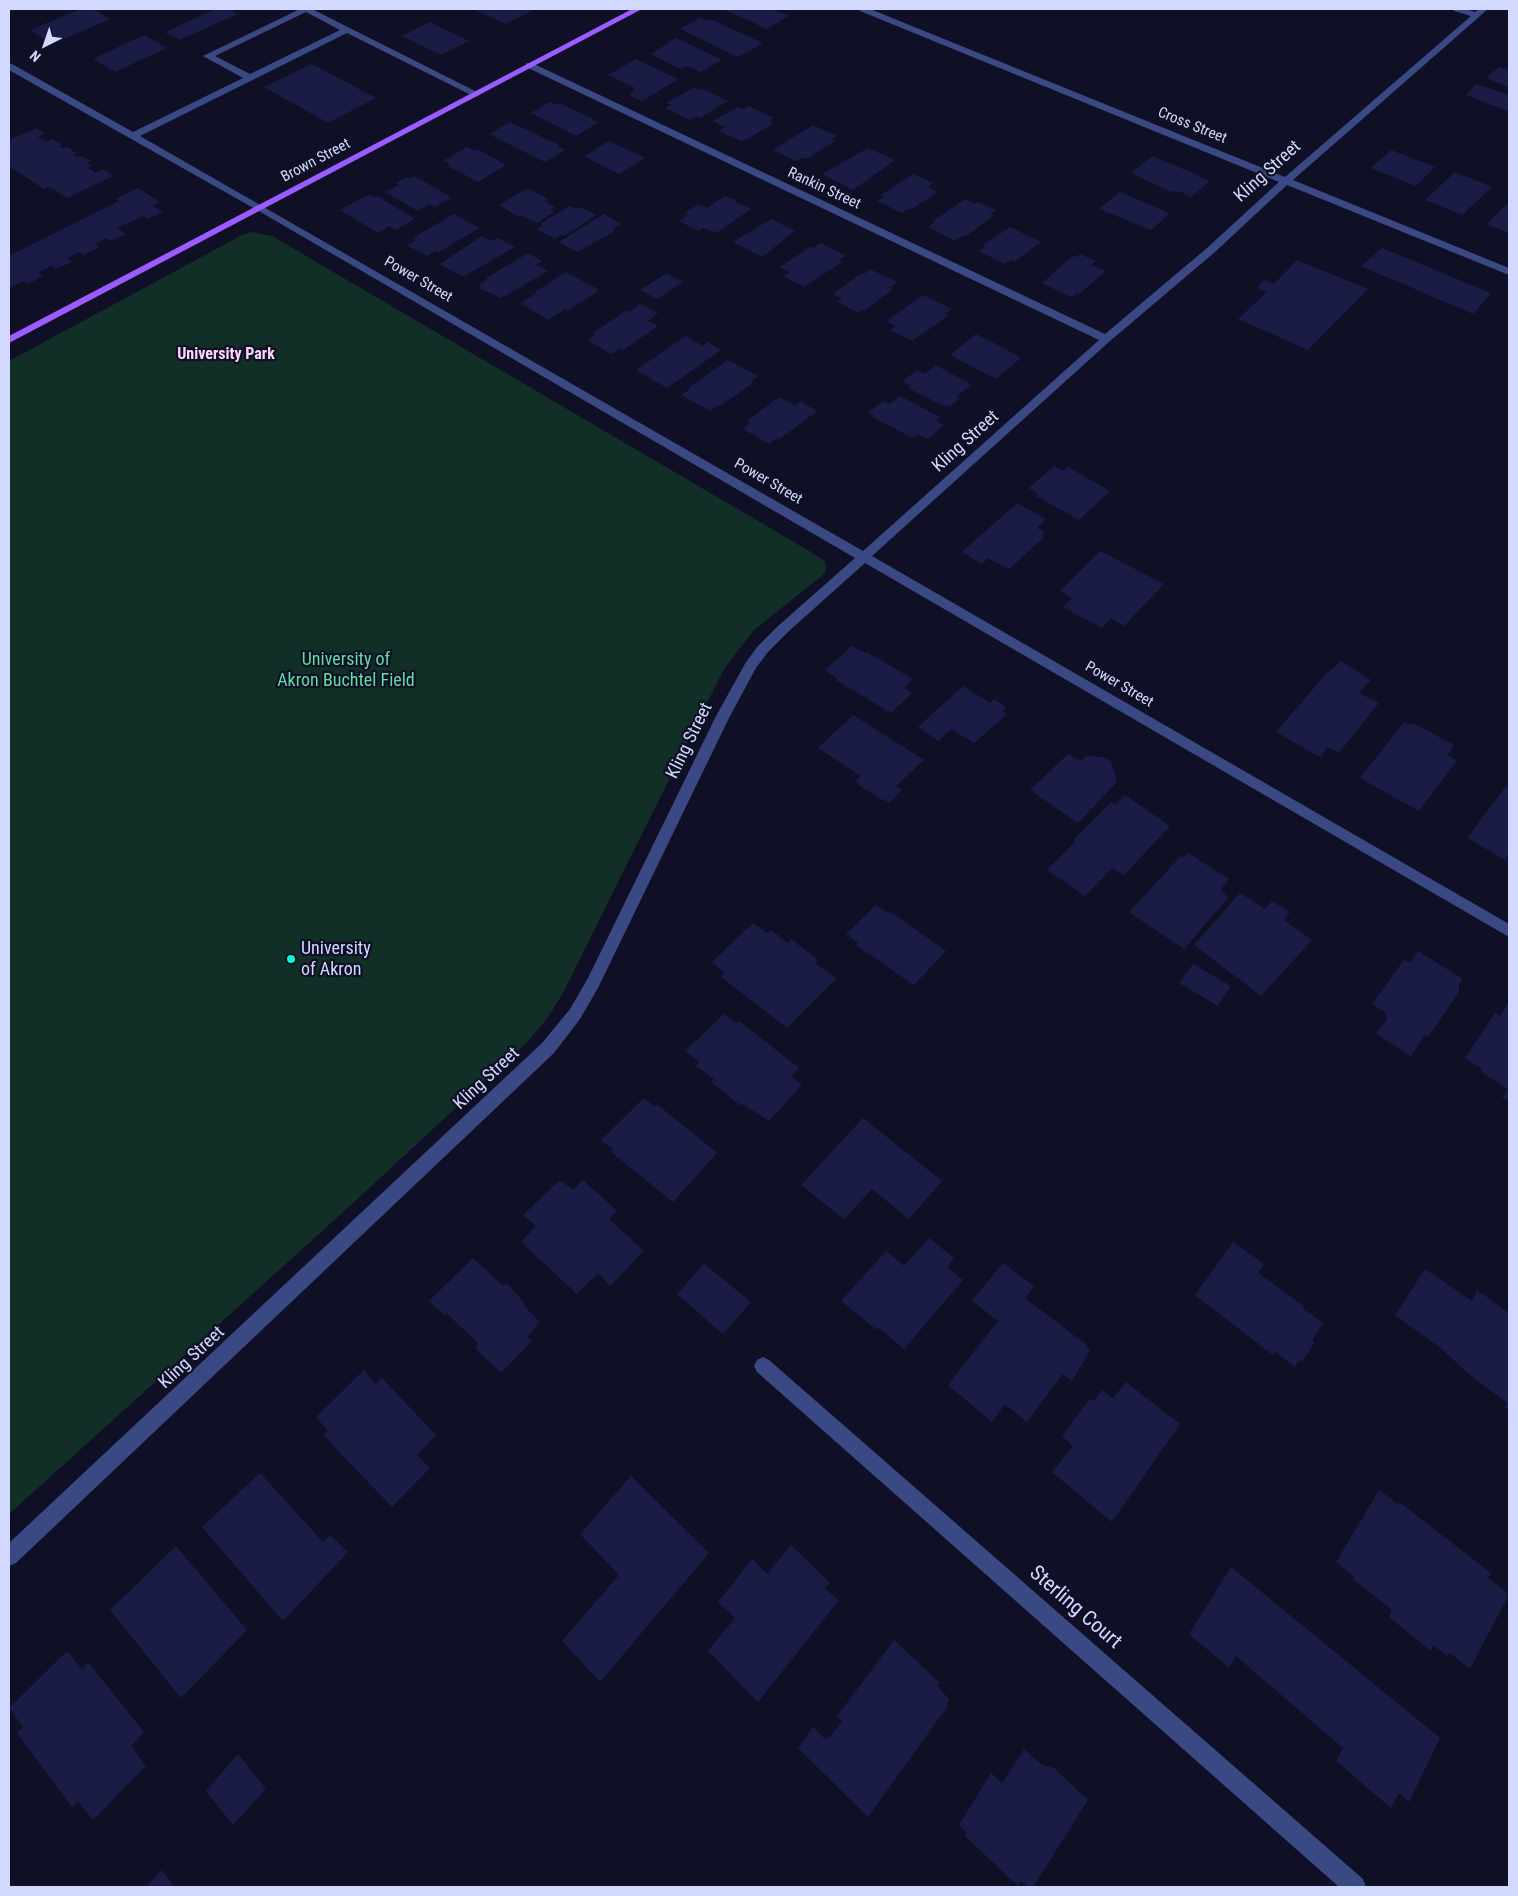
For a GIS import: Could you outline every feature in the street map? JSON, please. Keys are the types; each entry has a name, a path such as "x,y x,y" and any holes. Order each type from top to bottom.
{"main road":[{"name":"Brown Street","path":"9,340 638,9"}],"street":[{"path":"250,78 208,56 306,9 476,94"},
{"name":"Cross Street","path":"863,9 1509,272"},
{"path":"1457,9 1480,12"},
{"name":"Kling Street","path":"9,1556 548,1048 575,1014 593,983 750,665 783,629 1106,339 1211,250 1286,181 1480,12"},
{"path":"133,136 347,30"},
{"name":"Rankin Street","path":"529,65 1106,339"},
{"name":"Power Street","path":"9,66 261,208 1509,931"},
{"name":"Sterling Court","path":"763,1366 1355,1887"}],"green space":[{"name":"University of Akron Buchtel Field","path":"252,232 272,236 816,555 825,561 826,570 823,575 754,630 724,669 563,993 547,1019 528,1041 352,1204 9,1514 9,361 244,234"}],"building":[{"path":"81,9 93,9 110,19 52,44 30,30"},
{"path":"216,9 227,9 237,14 180,40 165,32"},
{"path":"473,9 535,9 506,24"},
{"path":"723,9 771,9 788,16 767,29"},
{"path":"700,18 707,21 710,19 763,43 738,57 680,29"},
{"path":"430,22 469,41 441,55 402,36"},
{"path":"144,35 167,48 115,72 93,59"},
{"path":"676,38 722,60 701,72 686,66 680,69 651,54"},
{"path":"636,59 678,79 642,101 629,95 635,91 632,90 635,88 608,75"},
{"path":"312,64 376,98 328,123 264,87"},
{"path":"1499,67 1509,69 1509,87 1486,78"},
{"path":"1477,84 1509,95 1509,112 1466,95"},
{"path":"693,88 705,90 728,101 700,118 696,116 690,120 665,108 671,105 667,103"},
{"path":"550,102 557,105 560,103 599,122 576,136 531,113"},
{"path":"749,106 773,118 769,121 774,123 741,141 719,131 725,127 713,121 738,107 744,109"},
{"path":"510,122 559,145 557,146 565,150 545,162 489,134"},
{"path":"813,125 837,136 832,139 835,141 806,159 803,157 796,161 773,150"},
{"path":"36,128 45,133 38,137 46,142 52,139 62,145 59,146 63,149 67,147 76,153 73,155 81,156 91,161 87,163 91,166 88,168 96,173 103,169 113,176 67,198 50,187 44,189 9,166 9,140"},
{"path":"609,141 645,158 619,174 584,156"},
{"path":"467,147 474,151 477,149 506,165 478,182 448,166 450,164 443,161"},
{"path":"868,148 895,160 853,190 822,174"},
{"path":"1391,150 1435,167 1416,186 1371,168"},
{"path":"1152,156 1210,181 1191,197 1181,192 1171,192 1131,173"},
{"path":"1455,172 1492,187 1462,215 1425,200"},
{"path":"913,174 933,183 928,187 938,192 902,213 877,201 884,197 881,195"},
{"path":"414,176 451,198 435,207 429,204 418,211 385,192 399,185 396,183 407,177"},
{"path":"138,188 160,202 153,206 163,212 148,219 143,216 117,228 126,234 111,241 106,238 95,244 99,247 84,255 79,252 67,258 72,262 56,269 51,266 38,273 43,276 28,284 23,281 9,288 9,256 119,201 116,199"},
{"path":"528,188 548,199 544,201 555,207 550,210 554,212 537,223 521,215 519,217 499,205"},
{"path":"1120,192 1169,214 1151,230 1099,209"},
{"path":"369,194 379,197 415,219 395,230 389,226 378,233 340,210"},
{"path":"725,196 751,209 716,233 703,228 699,231 679,221 688,215 685,213 698,204 707,208"},
{"path":"965,199 975,204 978,202 996,210 990,215 993,216 965,237 963,236 955,241 928,227 935,222 933,221"},
{"path":"1509,202 1509,233 1487,224"},
{"path":"570,206 576,209 580,207 596,215 564,236 561,235 555,239 536,229 543,225 540,224"},
{"path":"454,214 479,228 439,252 436,251 427,256 407,245 416,240 413,238"},
{"path":"604,214 621,224 613,229 615,231 577,252 559,242"},
{"path":"771,219 795,231 762,257 733,242"},
{"path":"1010,227 1041,242 1015,261 1012,260 1005,264 979,251 985,246 983,245"},
{"path":"482,236 493,241 498,238 515,247 463,277 440,264"},
{"path":"821,243 846,256 839,260 842,262 804,287 783,276 790,272 780,267 810,247 813,248"},
{"path":"1382,248 1491,293 1473,314 1361,266"},
{"path":"528,253 542,261 536,265 548,271 501,298 479,288 481,287 479,285 488,279 486,278"},
{"path":"1080,254 1096,261 1091,265 1106,271 1079,294 1077,293 1071,297 1042,283 1073,256 1076,257"},
{"path":"1297,260 1368,289 1308,350 1238,319 1267,292 1257,288 1264,280 1274,284"},
{"path":"870,269 897,282 890,288 893,289 858,313 838,302 842,299 833,294"},
{"path":"566,272 599,290 568,311 565,309 548,320 520,303 537,293 535,292"},
{"path":"667,273 683,282 657,299 640,290"},
{"path":"923,295 952,309 945,314 948,316 912,341 890,330 896,326 886,321"},
{"path":"640,304 658,313 648,321 658,326 623,350 620,348 611,354 587,340 595,335 593,333 627,310 630,312"},
{"path":"976,334 1021,358 996,379 950,355"},
{"path":"686,336 703,346 708,342 721,350 667,388 636,370"},
{"path":"728,360 758,376 751,382 753,383 710,411 681,395 690,389 688,388"},
{"path":"936,365 972,385 957,396 960,398 949,407 946,405 945,407 908,388 911,386 903,381 917,370 925,374"},
{"path":"900,396 940,417 935,420 944,425 928,439 918,434 913,438 872,417 874,416 868,413 883,401 890,404"},
{"path":"779,397 795,405 800,401 817,411 780,439 777,438 769,444 743,429 751,423 747,421"},
{"path":"1054,466 1064,471 1068,467 1110,491 1079,520 1036,496 1038,494 1029,488"},
{"path":"1017,503 1046,519 1037,528 1045,532 1041,535 1044,537 1009,569 988,558 982,564 962,552"},
{"path":"1100,551 1164,584 1124,626 1111,618 1102,628 1063,607 1072,598 1060,591"},
{"path":"852,646 865,653 867,652 913,679 904,688 912,693 891,713 836,680 838,679 825,670"},
{"path":"1341,661 1371,680 1359,693 1379,703 1339,753 1328,747 1320,757 1276,732 1326,674"},
{"path":"963,686 990,703 994,699 1006,707 1002,711 1007,714 974,743 951,729 938,741 918,727"},
{"path":"853,715 924,760 896,786 902,790 889,803 857,784 856,780 861,776 818,748"},
{"path":"1404,722 1410,725 1413,723 1454,745 1447,755 1457,761 1419,811 1360,778"},
{"path":"1068,754 1081,761 1086,756 1103,757 1111,762 1117,782 1078,823 1030,790"},
{"path":"1506,786 1509,788 1509,857 1507,856 1505,860 1467,838"},
{"path":"1125,795 1170,826 1124,875 1112,868 1085,896 1047,870 1075,842 1073,840 1111,802 1115,805"},
{"path":"1188,853 1229,879 1221,889 1228,898 1184,949 1129,912 1181,856 1184,858"},
{"path":"1240,893 1265,909 1272,901 1290,912 1284,920 1312,940 1261,996 1194,945"},
{"path":"876,905 888,913 889,911 946,951 914,985 856,945 858,943 846,934"},
{"path":"753,923 767,933 771,930 788,943 791,939 818,960 815,963 837,978 787,1028 721,977 725,973 712,962"},
{"path":"1418,951 1463,979 1459,984 1459,992 1428,1037 1425,1035 1411,1056 1376,1034 1387,1019 1386,1013 1372,1004 1404,960 1410,963"},
{"path":"1193,964 1231,986 1218,1006 1179,983"},
{"path":"1508,1003 1509,1101 1502,1097 1508,1089 1481,1072 1482,1069 1465,1058 1495,1013 1500,1016"},
{"path":"724,1014 737,1023 739,1021 799,1068 791,1077 802,1085 769,1121 743,1104 741,1106 711,1082 714,1079 696,1066 699,1062 685,1051"},
{"path":"644,1098 655,1107 658,1105 717,1153 673,1202 611,1152 613,1149 601,1140"},
{"path":"863,1118 942,1181 909,1219 872,1189 844,1219 801,1185"},
{"path":"560,1180 573,1190 583,1180 617,1211 609,1219 644,1251 610,1286 598,1273 577,1294 521,1242 536,1226 523,1215"},
{"path":"929,1238 954,1258 947,1267 963,1280 904,1349 879,1328 877,1330 841,1301 886,1251 904,1266"},
{"path":"1233,1242 1264,1264 1258,1273 1304,1306 1302,1308 1323,1323 1312,1340 1315,1342 1302,1362 1300,1360 1295,1367 1275,1352 1273,1355 1195,1295"},
{"path":"473,1258 502,1285 507,1284 540,1322 527,1337 532,1341 501,1373 476,1349 477,1342 447,1314 444,1315 429,1301"},
{"path":"1003,1263 1034,1286 1025,1298 1084,1343 1090,1351 1072,1381 1063,1374 1027,1422 1005,1404 992,1422 948,1385 998,1321 972,1301"},
{"path":"704,1264 751,1302 723,1334 677,1294"},
{"path":"1425,1269 1472,1301 1477,1290 1509,1313 1509,1410 1505,1407 1507,1403 1469,1374 1438,1346 1395,1315"},
{"path":"364,1370 376,1384 382,1378 436,1435 417,1455 430,1468 392,1507 323,1435 328,1431 316,1417"},
{"path":"1126,1382 1180,1424 1112,1522 1052,1472 1073,1446 1062,1436 1089,1400 1095,1400 1102,1390 1113,1398"},
{"path":"260,1473 323,1542 330,1535 348,1552 283,1621 202,1527"},
{"path":"631,1476 709,1553 600,1682 562,1641 619,1575 580,1534"},
{"path":"1379,1490 1398,1504 1399,1502 1491,1573 1488,1578 1509,1594 1470,1669 1450,1653 1447,1656 1433,1645 1431,1651 1389,1617 1392,1610 1353,1579 1355,1577 1336,1562"},
{"path":"791,1545 830,1583 825,1589 839,1600 758,1702 708,1651 735,1618 718,1602 752,1559 767,1574"},
{"path":"176,1546 247,1630 181,1698 110,1610"},
{"path":"1231,1567 1440,1738 1409,1802 1399,1793 1391,1808 1336,1761 1343,1748 1236,1656 1229,1668 1189,1634"},
{"path":"894,1640 940,1683 937,1686 949,1699 947,1707 868,1817 798,1748 813,1727 825,1739 831,1736 842,1721 837,1716"},
{"path":"67,1651 82,1669 88,1662 144,1732 131,1746 146,1766 93,1820 78,1801 72,1807 17,1733 23,1727 9,1708"},
{"path":"1024,1749 1042,1765 1054,1768 1088,1800 1033,1887 1028,1887 1021,1881 1018,1886 965,1836 967,1833 959,1825 991,1773 1002,1783"},
{"path":"238,1754 266,1789 233,1825 206,1791"},
{"path":"162,1870 174,1887 146,1887"}],"place":[{"name":"University of Akron","path":"291,959"}],"district":[{"name":"University Park","path":"226,355"}]}
